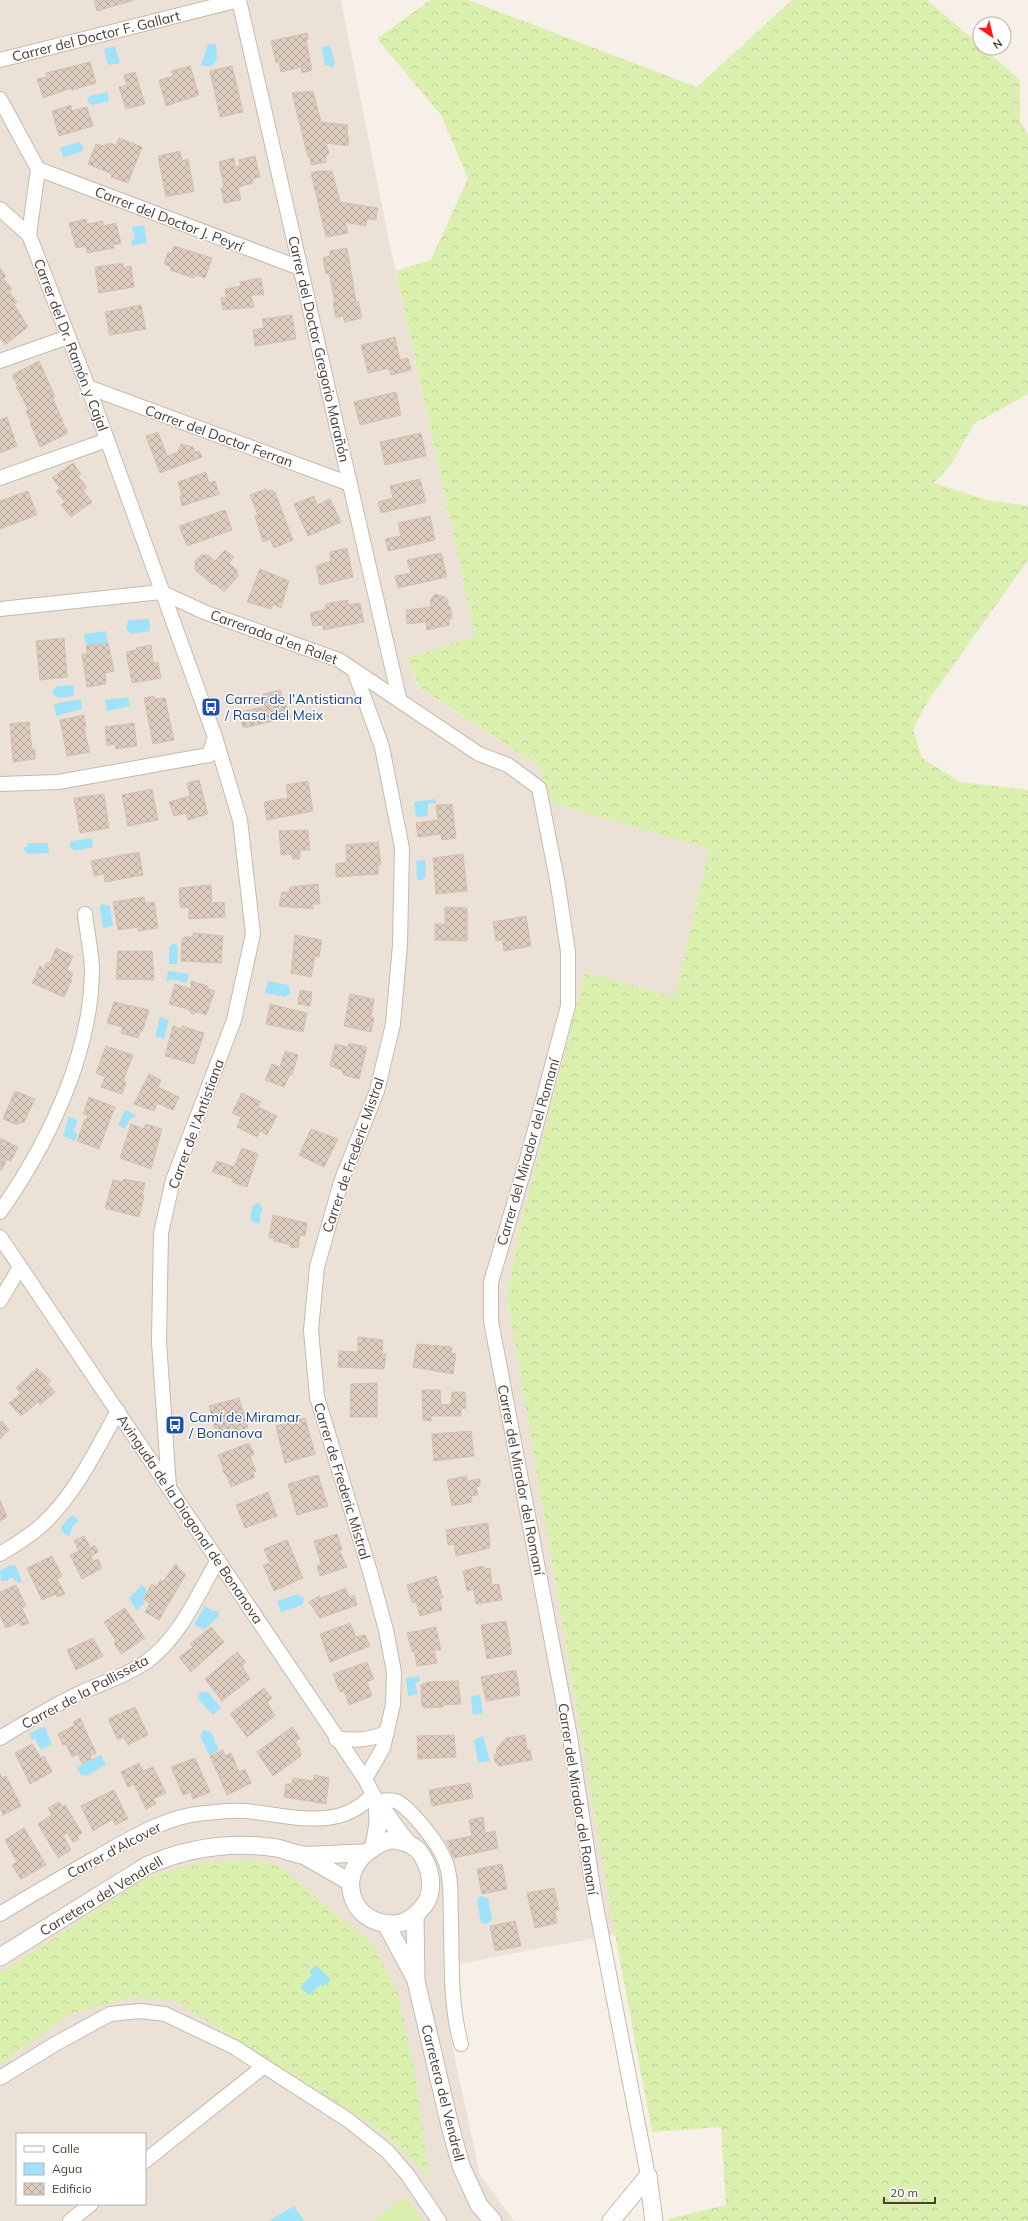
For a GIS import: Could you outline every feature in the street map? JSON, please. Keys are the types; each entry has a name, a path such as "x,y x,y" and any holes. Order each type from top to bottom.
{"street":[{"name":"Carrer del Doctor F. Gallart","path":"0,60 239,0"},
{"name":"Carrer del Doctor Gregorio Marañón","path":"239,0 398,698"},
{"path":"0,99 38,169"},
{"name":"Carrer del Doctor J. Peyrí","path":"38,169 300,268"},
{"name":"Carrer del Dr. Ramón y Cajal","path":"38,169 29,235 88,387 161,592"},
{"path":"0,209 29,235"},
{"path":"0,361 68,337"},
{"name":"Carrer del Doctor Ferran","path":"88,387 350,484"},
{"path":"0,478 107,440"},
{"path":"0,608 161,592"},
{"name":"Carrerada d'en Ralet","path":"161,592 204,612 339,660 398,698 478,754 508,765 539,788"},
{"name":"Carrer de l'Antistiana","path":"161,592 215,737 240,820 253,934 234,1020 173,1180 161,1233 159,1342 169,1487"},
{"name":"Carrer de Frederic Mistral","path":"354,670 382,747 402,848 400,945 393,1024 377,1091 341,1182 317,1267 312,1330 317,1397 371,1575 394,1672 393,1704 383,1748 365,1780"},
{"path":"209,755 215,737"},
{"path":"0,784 58,782 209,755 224,767"},
{"name":"Carrer del Mirador del Romaní","path":"539,788 558,885 568,952 568,1006 528,1156 491,1282 491,1321 570,1738 595,1901 648,2176"},
{"path":"0,1212 46,1137 69,1085 86,1022 92,968 85,914"},
{"name":"Avinguda de la Diagonal de Bonanova","path":"0,1237 218,1560 336,1739 365,1780 375,1798"},
{"path":"0,1301 20,1268"},
{"path":"0,1554 20,1542 43,1524 63,1501 83,1474 118,1411"},
{"name":"Carrer de la Pallisseta","path":"0,1738 46,1710 81,1692 118,1678 146,1662 163,1646 177,1629 218,1560"},
{"path":"336,1739 365,1740 375,1738 387,1732"},
{"path":"375,1798 407,1843"},
{"path":"369,1850 378,1824 375,1798"},
{"path":"375,1798 389,1799 400,1802 420,1822 433,1840 446,1864 450,1887 452,1992 455,2021 461,2044"},
{"name":"Carrer d'Alcover","path":"0,1914 141,1832 171,1821 204,1813 243,1811 321,1820 348,1814 375,1798"},
{"path":"391,1840 407,1843 418,1850 429,1870 431,1882 427,1901 415,1916 396,1924 386,1924 374,1921 364,1914 356,1905 352,1894 350,1882 357,1861 369,1850 391,1840"},
{"name":"Carretera del Vendrell","path":"0,1957 142,1868 172,1855 197,1848 248,1845 278,1848 303,1855 350,1882"},
{"name":"Carretera del Vendrell","path":"303,1855 369,1850"},
{"name":"Carretera del Vendrell","path":"415,1916 416,1981 450,2126 461,2166 479,2205 493,2221"},
{"name":"Carretera del Vendrell","path":"386,1924 416,1981"},
{"path":"0,2078 55,2044 110,2014 140,2011 166,2014 234,2047 263,2067 348,2120 388,2150 407,2174 439,2221"},
{"path":"146,2160 263,2067"},
{"path":"611,2221 648,2176"},
{"path":"648,2176 654,2221"},
{"path":"70,2221 90,2205"}],"shaded area":[{"path":"0,0 341,0 388,236 475,636 407,658 419,688 539,766 552,803 709,849 675,998 585,972 520,1228 507,1296 615,1934 443,1967 450,2036 480,2175 514,2221 0,2221"}],"green space":[{"path":"430,0 468,0 697,87 792,0 927,0 972,38 972,56 992,56 1020,80 1020,121 1028,135 1028,394 974,424 952,463 934,483 987,500 1028,506 1028,560 928,701 913,729 922,758 960,782 1028,790 1028,2221 669,2221 668,2219 726,2205 721,2127 652,2132 615,1934 507,1296 520,1228 585,972 675,997 709,849 552,803 539,766 420,688 407,658 475,636 396,271 431,260 468,178 441,115 377,39"},
{"path":"256,1859 280,1867 373,1944 398,1994 416,2077 429,2177 380,2130 175,2001 132,1997 70,2014 0,2065 0,1973 149,1876 203,1862"},
{"path":"406,2197 423,2221 373,2221"}],"water":[{"path":"208,44 216,44 217,58 212,66 201,66"},
{"path":"330,45 335,63 332,68 328,65 325,66 322,47"},
{"path":"115,46 120,63 108,65 104,49"},
{"path":"107,92 109,101 92,105 87,102 89,96"},
{"path":"79,142 84,147 81,152 63,157 60,148"},
{"path":"144,225 147,243 131,246 132,240 135,239 132,227"},
{"path":"149,619 150,631 131,634 126,629 128,620"},
{"path":"106,631 108,643 86,646 84,634"},
{"path":"74,685 74,696 57,698 57,696 53,695 52,691 57,686"},
{"path":"128,697 130,706 107,711 105,700"},
{"path":"81,699 82,709 56,716 54,704"},
{"path":"435,799 436,803 428,804 427,816 416,817 414,802"},
{"path":"92,838 93,847 74,851 69,846 72,841"},
{"path":"27,843 48,843 49,853 28,854 23,848 27,847"},
{"path":"425,860 426,877 420,881 417,878 416,861"},
{"path":"102,904 110,906 113,926 103,928 100,908"},
{"path":"175,943 178,947 177,964 169,964 169,947"},
{"path":"168,971 189,974 187,983 171,979 166,982"},
{"path":"268,981 288,985 291,993 285,997 265,993"},
{"path":"160,1017 169,1020 164,1039 155,1036"},
{"path":"125,1110 136,1115 130,1119 125,1129 118,1125"},
{"path":"69,1116 78,1121 73,1131 77,1134 75,1141 63,1136"},
{"path":"259,1203 263,1210 260,1214 260,1222 256,1224 250,1219 253,1205"},
{"path":"72,1515 77,1518 78,1521 72,1527 70,1535 67,1536 62,1532 61,1527"},
{"path":"10,1565 16,1566 22,1582 19,1583 11,1577 7,1581 1,1581 0,1571"},
{"path":"142,1585 147,1590 142,1599 145,1602 137,1611 129,1598"},
{"path":"298,1594 304,1598 302,1605 281,1612 277,1601"},
{"path":"205,1606 213,1611 218,1611 219,1616 204,1630 194,1624"},
{"path":"419,1676 420,1681 415,1683 418,1694 408,1696 406,1678"},
{"path":"200,1692 208,1692 221,1708 213,1715 198,1699"},
{"path":"480,1695 483,1713 473,1715 471,1696"},
{"path":"44,1726 52,1744 41,1750 35,1739 32,1740 29,1734"},
{"path":"204,1730 211,1732 219,1750 209,1755 200,1736"},
{"path":"483,1736 490,1761 478,1763 474,1740"},
{"path":"101,1755 106,1765 86,1776 81,1775 77,1769 81,1764"},
{"path":"480,1896 488,1898 492,1919 487,1924 481,1923 477,1901"},
{"path":"316,1965 331,1980 323,1986 321,1985 309,1995 300,1987 312,1975 309,1972"},
{"path":"294,2206 304,2221 269,2221"}],"building":[{"path":"94,0 134,0 97,11"},
{"path":"307,33 308,40 306,40 312,70 302,73 301,67 281,72 279,61 276,63 271,41"},
{"path":"90,62 96,83 72,90 71,88 43,98 37,79 47,77 46,73"},
{"path":"190,66 199,95 166,106 159,80 173,76 171,71"},
{"path":"232,66 243,112 220,117 210,71"},
{"path":"135,72 145,104 126,109 119,87 127,85 124,75"},
{"path":"313,91 321,122 348,125 347,137 349,137 348,146 326,143 329,153 326,155 326,162 311,165 292,93"},
{"path":"71,105 72,111 87,107 93,126 59,136 52,111"},
{"path":"119,138 142,147 128,183 111,177 112,174 88,164 96,144 103,146 109,143 116,145"},
{"path":"180,151 182,161 188,159 194,191 166,197 158,156"},
{"path":"255,156 260,177 252,179 253,183 238,187 241,200 224,203 221,188 224,187 219,162 234,158 235,167 240,166 239,160"},
{"path":"317,171 332,171 340,202 378,208 376,220 367,219 366,226 345,222 348,233 326,237 311,173"},
{"path":"86,219 87,224 103,221 103,226 116,223 121,243 113,245 114,248 87,253 86,246 76,248 69,223"},
{"path":"174,246 212,258 205,278 196,275 194,278 170,270 171,267 164,264 168,252 171,253"},
{"path":"347,248 356,302 358,301 362,318 345,322 343,316 336,318 333,302 335,302 329,273 326,274 323,258 330,256 330,251"},
{"path":"123,263 123,268 131,266 134,287 99,293 95,267"},
{"path":"0,268 6,276 3,278 12,289 9,292 17,302 14,304 28,327 5,345 0,338"},
{"path":"261,278 264,295 251,295 254,307 223,310 221,298 226,297 225,289 241,286 240,282"},
{"path":"141,305 146,329 110,335 105,312"},
{"path":"292,315 296,339 255,346 253,330 264,328 262,319"},
{"path":"395,337 400,360 408,358 411,370 391,375 389,368 368,373 361,345"},
{"path":"39,361 55,397 52,397 63,421 62,422 68,433 40,447 30,423 32,423 26,412 28,411 16,387 18,386 12,375"},
{"path":"396,392 401,415 360,425 354,402"},
{"path":"7,417 17,446 0,453 0,420"},
{"path":"158,432 167,456 178,452 181,444 193,447 195,452 199,451 202,457 160,473 146,436"},
{"path":"421,433 426,456 385,465 380,442"},
{"path":"73,463 81,474 78,477 87,487 83,491 92,502 71,517 61,505 65,502 56,491 60,488 52,478"},
{"path":"206,472 209,483 215,481 219,494 182,506 180,496 182,495 178,482"},
{"path":"420,479 426,502 381,513 378,502 393,498 390,486"},
{"path":"266,489 267,491 272,490 273,493 275,492 293,540 274,548 270,539 263,542 255,516 258,515 250,495"},
{"path":"28,491 37,515 0,529 0,501"},
{"path":"314,496 317,505 330,499 341,522 308,536 294,504"},
{"path":"225,510 232,530 187,546 179,526"},
{"path":"430,516 435,540 388,551 385,539 401,536 398,523"},
{"path":"347,548 353,577 320,585 316,566 331,561 330,552"},
{"path":"225,550 234,557 229,563 238,571 236,572 239,575 224,592 195,570 195,561 201,555 208,555 215,561"},
{"path":"441,553 447,577 398,588 395,576 411,573 407,560"},
{"path":"260,569 289,581 281,608 273,604 271,609 247,602"},
{"path":"435,594 445,597 448,601 447,607 450,606 452,619 449,618 449,625 427,630 426,622 407,624 406,610 431,607 430,601"},
{"path":"348,600 348,605 360,603 364,622 323,630 323,625 313,626 310,613 326,609 325,605 329,603"},
{"path":"64,638 67,677 40,680 36,641"},
{"path":"108,643 114,671 105,673 106,684 87,687 82,654 88,654 86,646"},
{"path":"151,645 153,663 158,662 161,678 132,683 126,652"},
{"path":"280,690 291,717 243,728 239,712 262,707 263,694"},
{"path":"154,696 154,699 165,698 174,740 153,744 144,698"},
{"path":"84,715 86,728 84,729 90,752 67,756 60,720"},
{"path":"29,722 32,750 35,749 35,759 13,762 10,724"},
{"path":"134,723 137,746 116,749 115,744 107,746 105,727"},
{"path":"199,780 208,814 188,820 186,813 174,816 169,802 190,796 187,783"},
{"path":"308,781 313,811 267,820 264,802 288,798 286,785"},
{"path":"152,789 158,820 128,826 122,795"},
{"path":"104,794 109,828 80,833 74,798"},
{"path":"452,804 456,838 442,840 441,834 418,837 416,823 438,820 436,805"},
{"path":"308,830 310,850 300,850 300,859 292,859 292,854 281,855 279,831"},
{"path":"378,842 381,864 378,865 378,874 336,877 336,864 347,862 346,845"},
{"path":"139,852 143,875 105,882 104,874 94,876 91,861"},
{"path":"463,854 467,891 436,894 433,858"},
{"path":"318,884 320,904 312,904 313,909 279,906 282,892 289,892 290,887"},
{"path":"211,885 212,903 224,902 225,917 189,919 189,908 180,907 179,888"},
{"path":"144,897 145,903 154,902 158,928 138,931 138,927 118,930 113,902"},
{"path":"445,907 467,908 467,941 435,940 435,924 445,924"},
{"path":"526,916 531,946 504,951 502,940 496,941 493,922"},
{"path":"193,933 223,936 221,963 181,961 182,939 184,937 193,937"},
{"path":"295,935 322,940 319,957 315,956 311,977 291,973"},
{"path":"56,948 73,956 67,970 73,973 70,980 72,980 64,997 32,983 40,966 44,969 47,962 50,963"},
{"path":"118,951 152,951 154,980 116,979"},
{"path":"191,981 208,986 208,989 215,991 206,1015 197,1012 192,1014 188,1009 169,1004 175,984 191,989"},
{"path":"300,990 312,992 310,1006 298,1004"},
{"path":"350,994 374,999 371,1017 374,1018 371,1032 344,1026"},
{"path":"114,1002 149,1010 142,1032 140,1031 138,1038 121,1033 123,1027 107,1023"},
{"path":"270,1004 307,1013 303,1032 266,1024"},
{"path":"173,1026 182,1029 182,1026 204,1033 194,1064 165,1056"},
{"path":"349,1043 367,1047 359,1079 344,1075 342,1070 330,1066 335,1044 348,1047"},
{"path":"106,1046 133,1055 123,1081 126,1082 122,1094 101,1087 105,1077 96,1073"},
{"path":"285,1051 298,1055 292,1075 290,1074 284,1087 265,1080 272,1064 280,1067"},
{"path":"149,1074 161,1080 158,1087 179,1097 173,1110 157,1103 154,1111 134,1104"},
{"path":"15,1091 35,1099 24,1122 18,1123 17,1125 3,1119"},
{"path":"242,1093 261,1102 258,1107 277,1116 267,1135 260,1131 257,1137 237,1127 241,1117 232,1113"},
{"path":"89,1097 115,1107 99,1149 77,1141 85,1119 87,1119 88,1115 83,1114"},
{"path":"131,1124 144,1129 146,1124 162,1129 151,1169 120,1158"},
{"path":"311,1129 338,1139 324,1167 299,1155"},
{"path":"0,1138 18,1147 11,1161 7,1159 1,1171"},
{"path":"242,1148 258,1154 247,1187 232,1182 234,1179 212,1172 217,1161 234,1167"},
{"path":"124,1179 145,1183 142,1195 144,1196 139,1217 105,1208 113,1180 122,1182"},
{"path":"273,1215 307,1223 305,1236 300,1235 298,1247 291,1248 289,1244 273,1241 274,1239 269,1237"},
{"path":"358,1337 383,1340 382,1353 386,1354 384,1369 338,1367 339,1351 358,1352"},
{"path":"417,1344 452,1347 451,1353 456,1354 453,1374 413,1367"},
{"path":"37,1368 51,1381 46,1386 49,1385 55,1392 40,1405 38,1402 21,1416 9,1403 21,1393 16,1388"},
{"path":"377,1383 377,1417 350,1417 351,1384"},
{"path":"422,1390 440,1390 441,1405 451,1404 452,1392 465,1392 466,1408 461,1409 461,1416 431,1416 431,1421 423,1420"},
{"path":"239,1398 248,1428 217,1437 209,1406"},
{"path":"305,1418 315,1454 285,1463 276,1426"},
{"path":"2,1421 9,1430 0,1439 0,1423"},
{"path":"471,1431 474,1456 434,1461 432,1434"},
{"path":"249,1443 254,1454 250,1456 256,1471 253,1472 255,1477 231,1487 227,1476 223,1472 223,1466 218,1455"},
{"path":"318,1475 328,1506 297,1515 288,1484"},
{"path":"466,1476 468,1481 480,1479 480,1486 476,1487 478,1495 471,1496 472,1502 452,1506 447,1480"},
{"path":"268,1492 277,1516 245,1528 236,1505"},
{"path":"0,1500 7,1517 0,1521"},
{"path":"488,1523 490,1548 456,1556 454,1544 448,1545 446,1530"},
{"path":"337,1534 342,1550 339,1550 347,1567 320,1576 317,1566 321,1564 314,1541"},
{"path":"84,1536 91,1548 95,1545 98,1552 91,1556 93,1561 98,1559 102,1568 82,1579 70,1555 79,1551 74,1541"},
{"path":"287,1540 303,1578 274,1591 263,1565 270,1563 264,1549"},
{"path":"52,1556 62,1576 57,1579 65,1594 57,1597 56,1594 42,1600 27,1568"},
{"path":"175,1564 178,1566 177,1568 186,1574 159,1620 145,1612 150,1603 143,1599 152,1584 156,1587 161,1580 163,1581"},
{"path":"483,1566 484,1569 490,1568 492,1585 499,1584 502,1600 476,1604 474,1590 467,1591 463,1571"},
{"path":"436,1576 443,1598 439,1599 442,1610 420,1616 416,1602 412,1603 407,1585"},
{"path":"16,1585 26,1606 22,1608 29,1623 21,1626 20,1622 6,1628 0,1616 0,1592"},
{"path":"346,1588 349,1597 354,1595 357,1605 320,1618 309,1602 319,1596 321,1598"},
{"path":"125,1608 145,1638 121,1654 114,1643 116,1641 104,1622"},
{"path":"506,1621 512,1654 487,1659 481,1625"},
{"path":"350,1623 356,1637 365,1635 370,1646 330,1662 320,1634"},
{"path":"211,1627 224,1642 191,1672 179,1657 193,1647 190,1644"},
{"path":"436,1627 441,1650 434,1650 437,1663 417,1666 414,1651 412,1652 407,1633"},
{"path":"93,1638 103,1656 76,1670 67,1650"},
{"path":"237,1652 246,1662 242,1666 250,1679 222,1701 205,1679"},
{"path":"367,1662 374,1679 367,1682 372,1696 349,1705 344,1691 340,1692 333,1674"},
{"path":"516,1670 520,1695 486,1701 481,1677"},
{"path":"458,1681 461,1704 424,1708 424,1706 422,1706 421,1685 428,1682"},
{"path":"264,1688 272,1698 267,1702 275,1716 247,1737 230,1714"},
{"path":"135,1707 148,1735 128,1745 124,1737 118,1740 108,1719"},
{"path":"80,1718 96,1753 90,1756 91,1759 82,1763 78,1754 72,1757 66,1744 63,1745 58,1734 75,1725 73,1722"},
{"path":"292,1727 300,1738 295,1742 300,1749 301,1756 273,1776 257,1752"},
{"path":"454,1735 456,1757 418,1759 417,1736"},
{"path":"525,1735 527,1750 530,1750 532,1760 499,1766 495,1762 494,1755 497,1754 496,1749 506,1738"},
{"path":"32,1744 41,1758 44,1756 52,1772 30,1784 15,1753"},
{"path":"223,1750 225,1756 231,1753 239,1772 245,1769 251,1783 227,1795 210,1756"},
{"path":"195,1758 210,1792 193,1799 191,1792 183,1795 171,1767"},
{"path":"139,1763 143,1771 153,1767 166,1793 153,1799 156,1804 146,1809 134,1784 128,1787 121,1772"},
{"path":"0,1774 2,1778 6,1776 21,1806 3,1815 0,1807"},
{"path":"314,1775 329,1778 326,1804 284,1797 286,1784 292,1784 293,1778 314,1781"},
{"path":"470,1783 473,1798 432,1806 429,1790"},
{"path":"114,1790 128,1819 115,1825 113,1819 93,1831 81,1806"},
{"path":"59,1802 63,1807 65,1805 82,1833 77,1836 79,1839 73,1842 67,1833 63,1836 71,1850 58,1858 38,1824 52,1815 48,1808"},
{"path":"483,1817 485,1833 495,1831 498,1848 454,1858 446,1841 472,1836 469,1820"},
{"path":"24,1828 46,1865 21,1879 12,1865 17,1862 5,1840"},
{"path":"502,1864 507,1889 482,1894 477,1869"},
{"path":"554,1888 559,1910 555,1911 557,1923 535,1928 527,1893"},
{"path":"515,1921 521,1946 495,1951 490,1926"}],"place":[{"name":"Carrer de l'Antistiana / Rasa del Meix","path":"211,707"},
{"name":"Camí de Miramar / Bonanova","path":"175,1425"}]}
